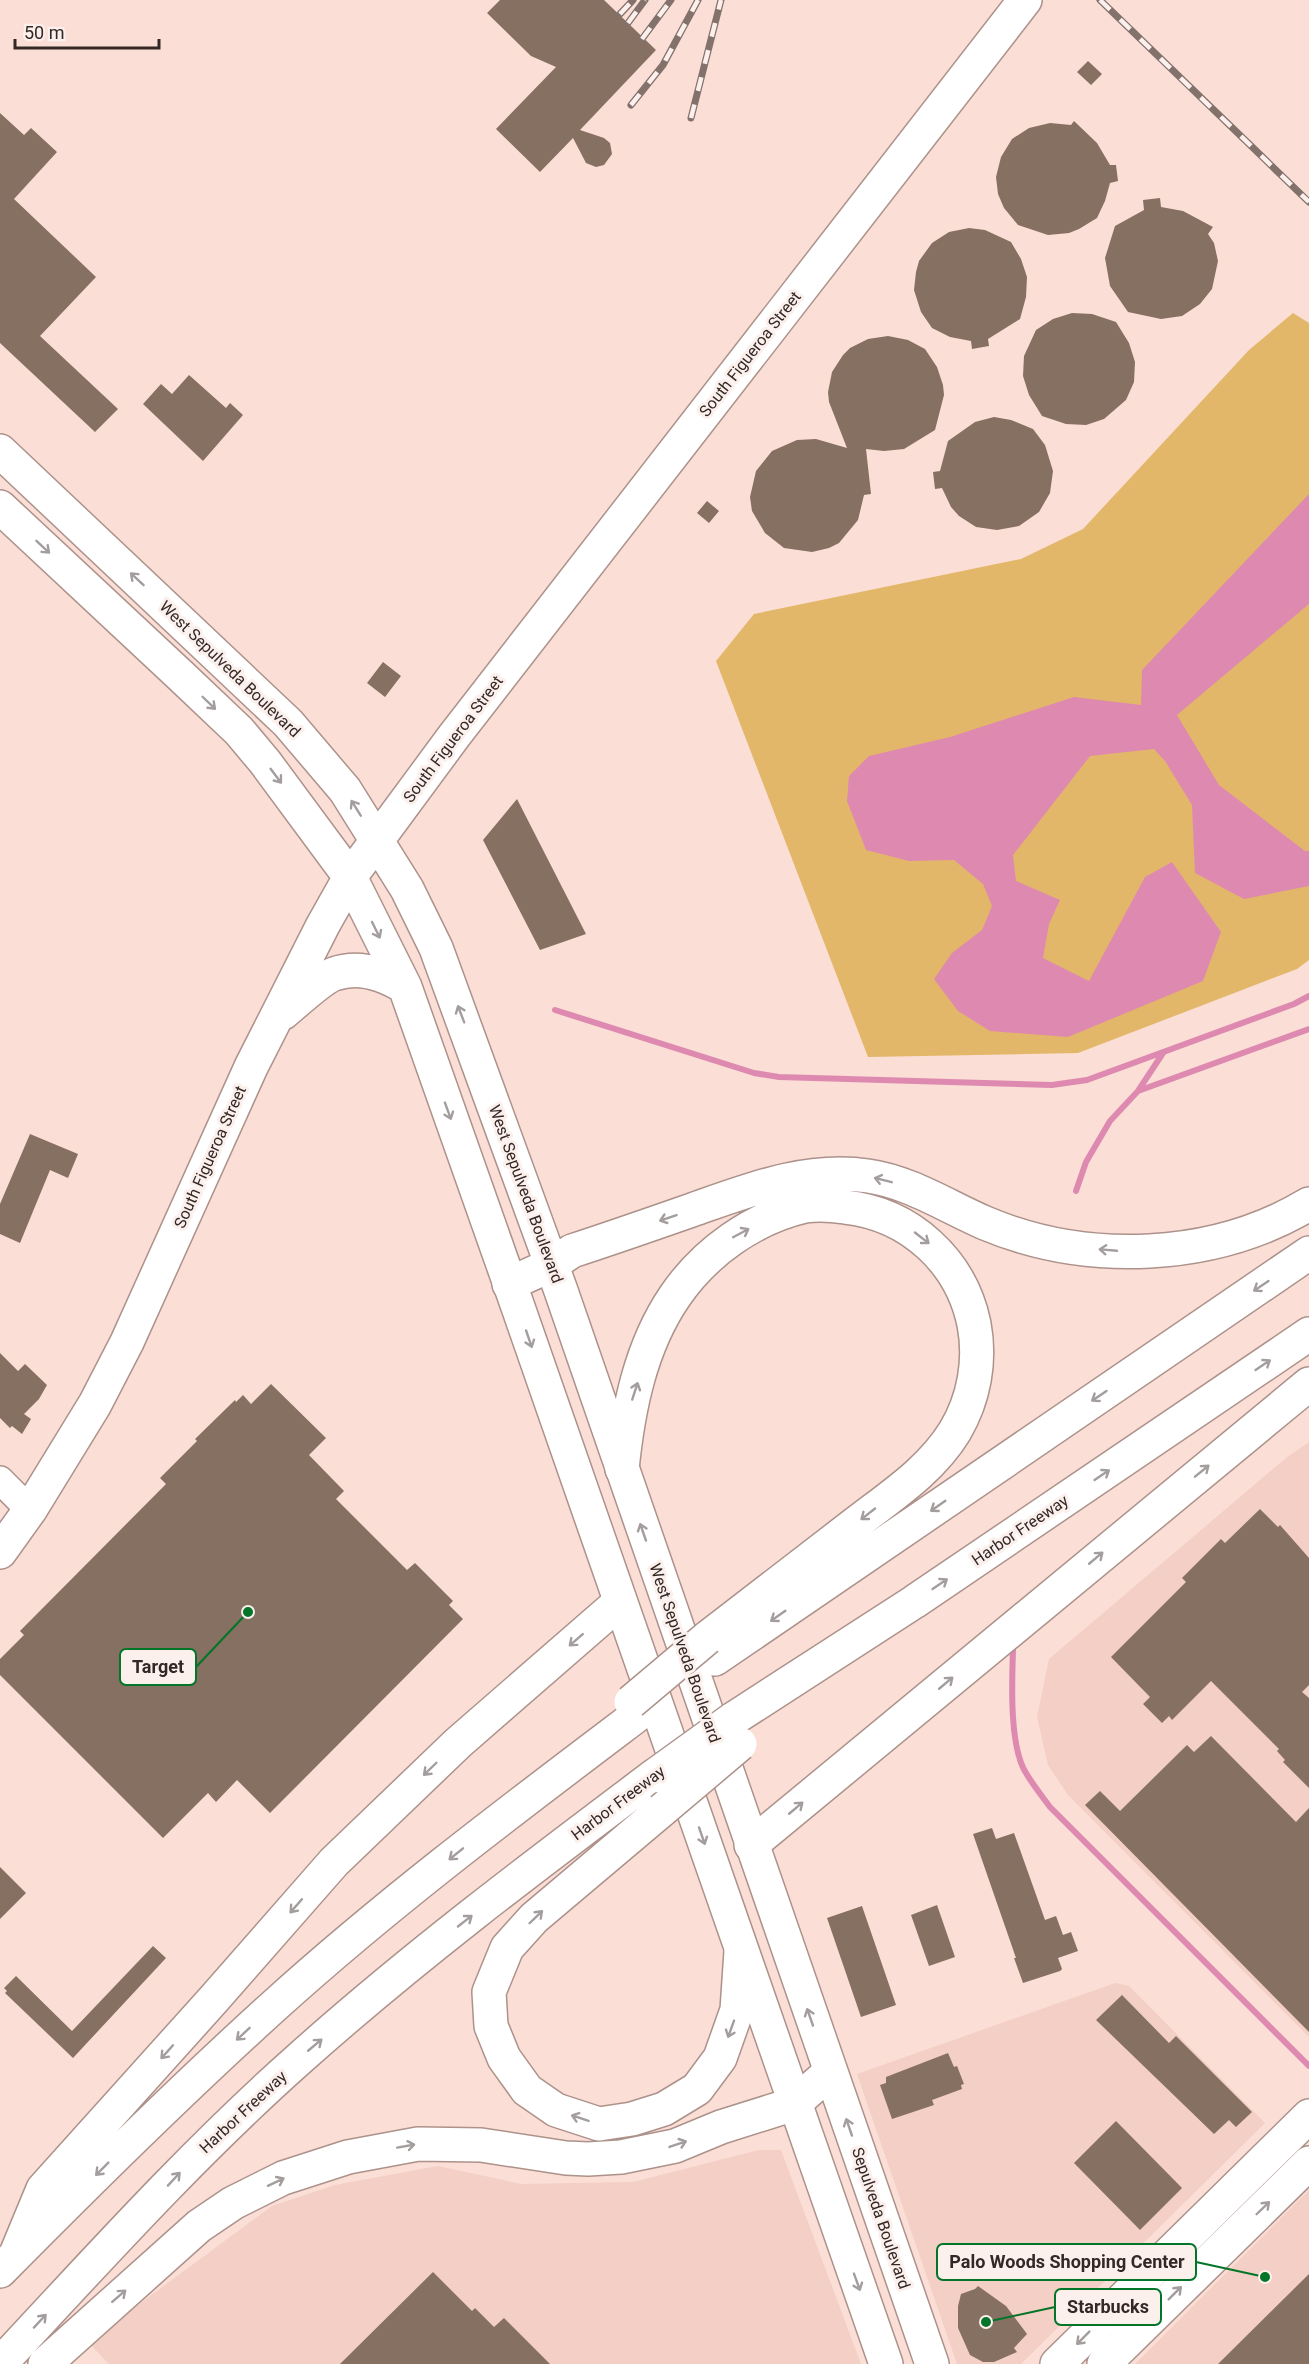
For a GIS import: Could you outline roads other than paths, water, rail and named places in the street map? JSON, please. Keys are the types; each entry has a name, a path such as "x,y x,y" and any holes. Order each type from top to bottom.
{"main road":[{"name":"South Figueroa Street","path":"0,1552 30,1510 95,1404 127,1342 274,1020 350,877 460,729 1025,0"},
{"name":"West Sepulveda Boulevard","path":"0,451 288,723 345,790 407,889 436,948 482,1069 830,2072"},
{"path":"0,507 238,731 285,787 350,877 405,987 886,2364"},
{"path":"274,1020 333,974 359,970 387,975 405,987"},
{"path":"509,1284 551,1265 572,1251 783,1179 808,1176 867,1176 906,1185 986,1223 1040,1241 1122,1251 1204,1246 1254,1230 1309,1204"},
{"path":"8,2262 161,2109 276,2004 366,1927 633,1709 711,1649 922,1472 956,1431 970,1400 977,1357 971,1311 949,1266 924,1239 895,1220 864,1209 827,1205 807,1206 765,1219 732,1238 701,1266 675,1295 655,1333 632,1399 622,1469"},
{"path":"711,1649 1309,1253"},
{"name":"Harbor Freeway","path":"0,2364 195,2156 298,2060 410,1964 654,1776 736,1732 914,1602 1309,1334"},
{"path":"751,1845 1309,1384"},
{"path":"8,2262 43,2189 334,1862 458,1743 620,1602"},
{"path":"736,1732 662,1810 534,1918 507,1948 489,1992 491,2026 504,2058 527,2090 556,2110 599,2124 632,2119 664,2109 697,2089 720,2058 737,2010 741,1951"},
{"path":"45,2364 199,2226 233,2203 283,2178 348,2157 418,2144 481,2145 566,2158 621,2157 675,2146 721,2127 794,2104 830,2072"},
{"name":"Sepulveda Boulevard","path":"830,2072 932,2364"},
{"path":"1057,2364 1309,2116"},
{"path":"1104,2364 1309,2163"}],"street":[{"path":"0,1480 30,1510"}],"waterway":[{"path":"555,1010 754,1073 779,1077 1052,1085 1087,1080 1294,1004 1309,996"},
{"path":"1138,1091 1309,1029"},
{"path":"1076,1191 1086,1162 1110,1121 1138,1091 1163,1053"},
{"path":"1013,1650 1014,1731 1021,1761 1035,1786 1050,1807 1309,2066"}],"railway":[{"path":"620,14 633,0"},
{"path":"628,23 645,0"},
{"path":"642,39 671,0"},
{"path":"631,105 663,65 698,0"},
{"path":"691,118 721,0"},
{"path":"1100,0 1309,202"}],"place":[{"name":"Target","path":"248,1612"},
{"name":"Palo Woods Shopping Center","path":"1265,2277"},
{"name":"Starbucks","path":"986,2322"}]}
